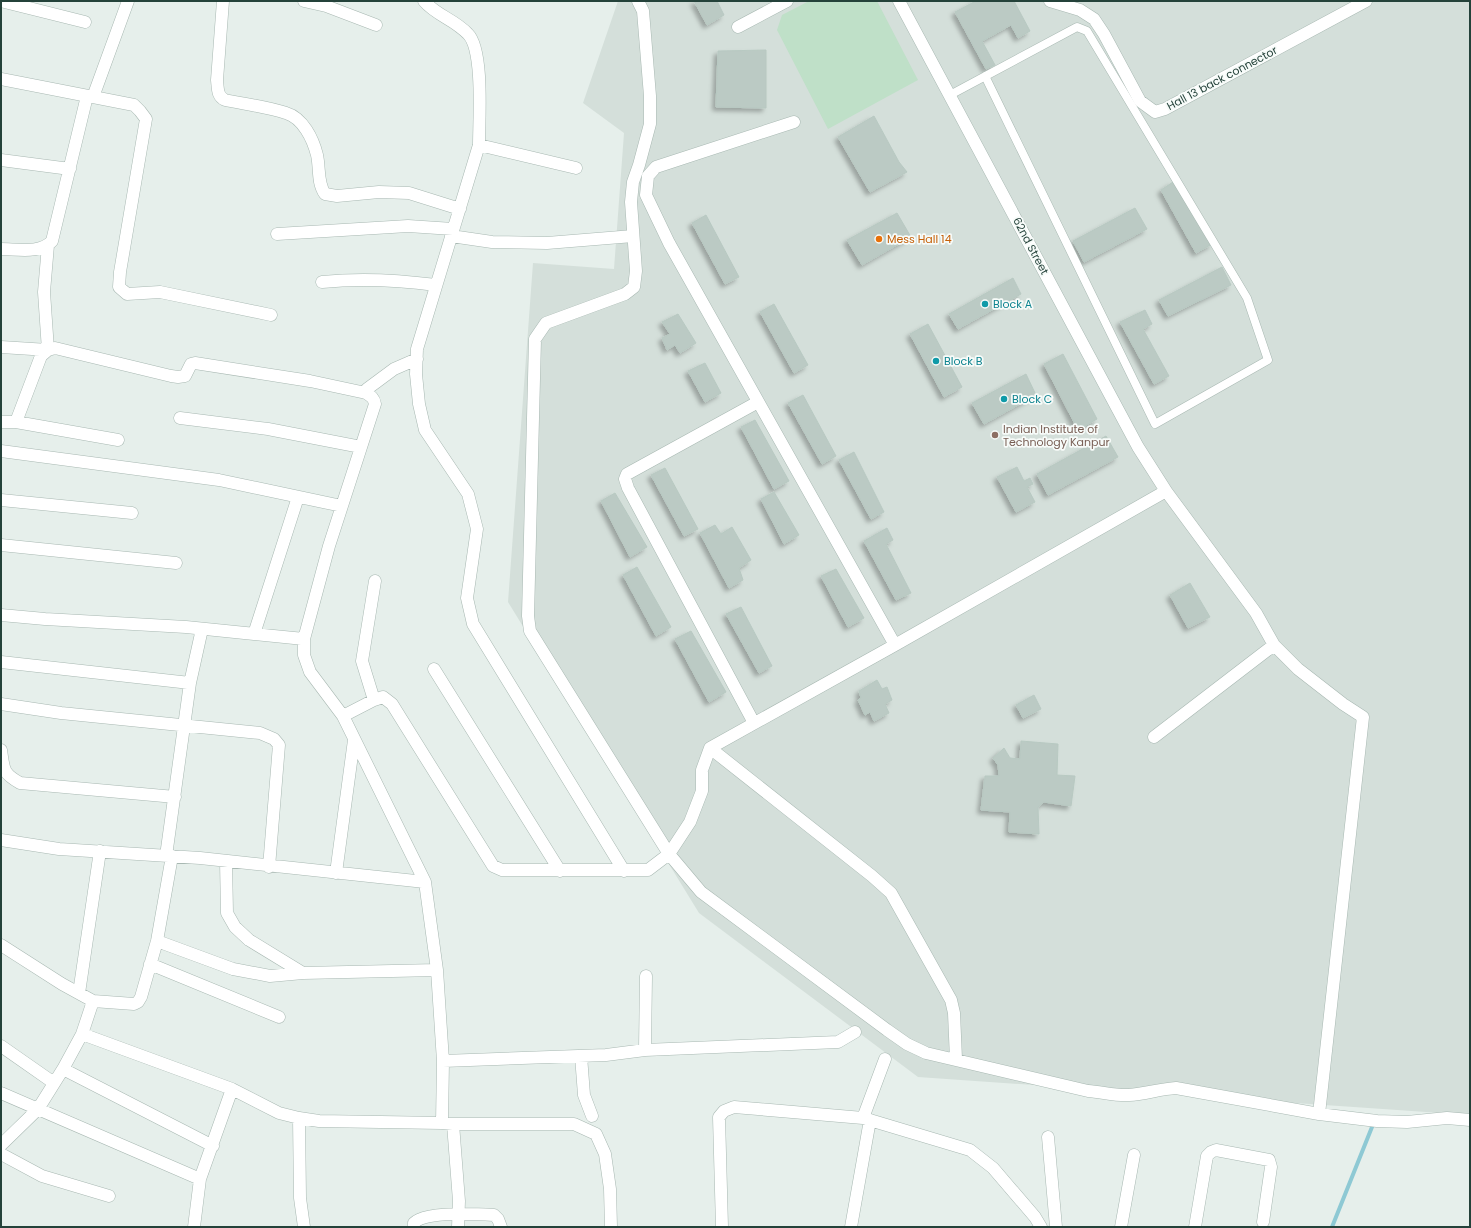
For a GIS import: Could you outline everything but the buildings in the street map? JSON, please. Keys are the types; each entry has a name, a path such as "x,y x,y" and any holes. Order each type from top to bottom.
{"street":[{"path":"2,1 85,22"},
{"path":"1,249 41,249 48,246 52,241 90,96 128,1"},
{"path":"223,1 217,80 218,91 221,98 287,113 301,123 311,137 317,156 321,188 325,194 337,196 379,192 409,193 460,209"},
{"path":"304,1 326,6 376,25"},
{"path":"424,1 433,10 457,23 470,35 479,67 479,145 417,349 416,374 419,404 425,430 468,494 477,529 467,598 473,624 624,870"},
{"path":"638,1 643,11 650,96 650,124 633,182 631,202 636,271 634,287 625,294 546,323 535,339 529,624 530,631 669,854 701,892 887,1030 907,1044 926,1053 1088,1091 1129,1095 1176,1088 1319,1114 1384,1122 1447,1118 1470,1120"},
{"path":"738,27 787,1"},
{"name":"62nd Street","path":"899,1 1138,447 1166,491 1256,613 1274,645 1298,669 1343,704 1363,717 1319,1114"},
{"name":"Hall 13 back connector","path":"1050,1 1080,10 1094,19 1104,34 1140,101 1155,112 1165,109 1366,1"},
{"path":"1,79 134,105 146,119 120,272 119,287 122,291 127,294 160,292 271,315"},
{"path":"794,122 656,167 648,176 646,195 669,243 895,645"},
{"path":"479,145 576,168"},
{"path":"1,160 70,169"},
{"path":"277,234 408,226 452,233 492,242 547,243 633,236"},
{"path":"48,246 44,292 48,350"},
{"path":"322,282 343,280 403,280 436,285"},
{"path":"1,346 48,350 55,348 178,377 185,376 189,366 195,363 310,381 366,393 375,400 375,404 329,546 304,639 304,655 310,672 343,716 425,882 437,970 448,1123 459,1214 458,1227"},
{"path":"16,422 40,356 48,350"},
{"path":"366,393 366,390 394,369 417,359"},
{"path":"754,723 628,488 625,479 627,474 758,402"},
{"path":"180,418 268,429 361,447"},
{"path":"1,422 16,422 118,440"},
{"path":"1,451 219,480 342,506"},
{"path":"343,716 383,697 392,704 493,866 502,870 649,871 669,854 690,822 702,791 702,770 710,748 1166,491"},
{"path":"254,634 298,497"},
{"path":"1,500 132,513"},
{"path":"1,545 176,563"},
{"path":"374,700 362,661 375,581"},
{"path":"1,615 202,629 304,639"},
{"path":"1,945 62,984 93,1001 134,1004 138,1002 141,997 157,941 190,683 202,629"},
{"path":"1154,737 1274,645"},
{"path":"1,662 190,683"},
{"path":"434,669 560,871"},
{"path":"1,704 61,713 260,733 274,739 279,745 269,866"},
{"path":"336,873 354,740"},
{"path":"710,748 872,876 890,893 951,1000 954,1013 956,1059"},
{"path":"1,750 4,770 11,778 20,783 175,797"},
{"path":"1,840 59,849 226,861 425,882"},
{"path":"79,993 100,851"},
{"path":"226,861 227,913 235,927 249,940 303,973"},
{"path":"157,941 233,969 270,976 303,973 437,970"},
{"path":"150,964 279,1017"},
{"path":"645,1050 646,976"},
{"path":"1,1145 38,1109 64,1069 82,1034 93,1001"},
{"path":"443,1061 606,1055 645,1050 838,1042 855,1032"},
{"path":"82,1034 232,1089 279,1113 299,1118 319,1121 574,1124 596,1134 605,1154 610,1189 611,1227"},
{"path":"1,1046 54,1083"},
{"path":"581,1056 584,1095 592,1116"},
{"path":"850,1227 867,1119 885,1059"},
{"path":"64,1069 213,1146"},
{"path":"194,1227 200,1179 232,1089"},
{"path":"1,1093 200,1179"},
{"path":"722,1227 719,1117 724,1111 734,1107 867,1119 970,1150 993,1168 1035,1217 1041,1227"},
{"path":"299,1118 300,1198 304,1227"},
{"path":"1048,1137 1056,1227"},
{"path":"1195,1227 1207,1156 1210,1152 1216,1150 1269,1160 1271,1167 1263,1222"},
{"path":"1,1154 42,1176 109,1196"},
{"path":"1121,1227 1134,1155"},
{"path":"414,1227 414,1223 420,1218 459,1214 494,1215 498,1219 501,1227"}],"lane":[{"path":"950,95 985,76 1077,27 1087,31 1247,298 1268,360 1155,424 985,76"}],"shaded area":[{"name":"Indian Institute of Technology Kanpur","path":"618,1 1470,1 1470,1115 918,1077 699,913 508,602 533,263 614,269 624,133 583,103"}],"green space":[{"path":"809,1 877,1 918,80 828,129 777,30 782,15"}],"waterway":[{"path":"1332,1227 1372,1127"}],"place":[{"name":"Mess Hall 14","path":"879,239"},
{"name":"Block A","path":"985,304"},
{"name":"Block B","path":"936,361"},
{"name":"Block C","path":"1004,399"},
{"name":"Indian Institute of Technology Kanpur","path":"995,435"}]}
